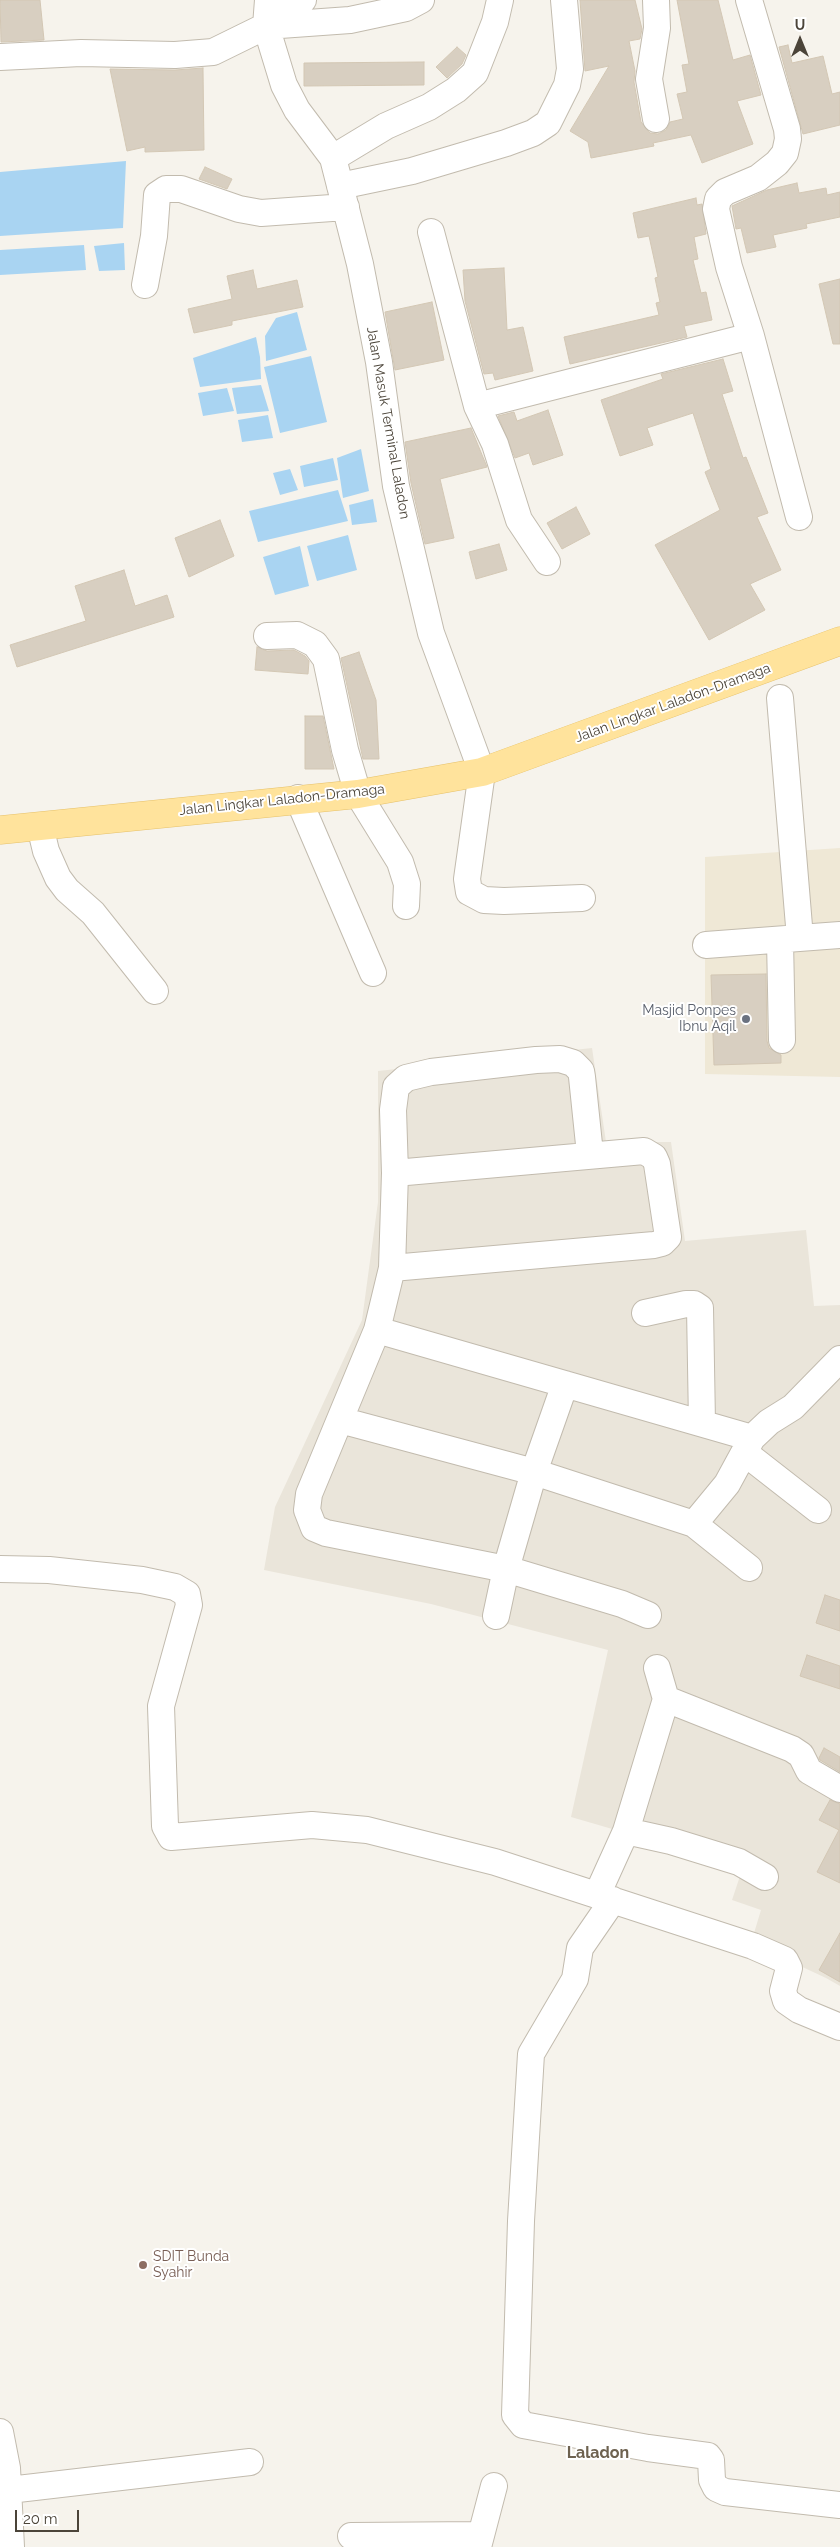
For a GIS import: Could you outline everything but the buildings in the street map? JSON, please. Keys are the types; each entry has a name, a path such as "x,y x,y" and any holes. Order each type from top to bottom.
{"main road":[{"name":"Jalan Lingkar Laladon-Dramaga","path":"0,830 298,798 358,794 482,772 840,641"}],"street":[{"path":"0,57 81,53 175,56 213,52 268,12 303,0"},
{"path":"268,12 350,20 406,8 421,0"},
{"path":"268,12 284,85 297,110 333,158 386,126 429,107 456,90 475,73 489,40 500,0"},
{"path":"144,285 154,236 156,201 161,191 174,188 181,189 239,209 260,213 343,196 412,171 534,133 548,123 567,85 570,69 564,0"},
{"path":"656,0 657,28 649,79 656,118"},
{"path":"750,0 787,129 788,139 785,153 777,163 758,178 726,192 718,199 716,208 729,267 751,336 799,517"},
{"name":"Jalan Masuk Terminal Laladon","path":"333,158 360,264 379,362 396,486 431,633 482,772"},
{"path":"431,232 477,406 495,444 519,520 548,562"},
{"path":"477,406 751,336"},
{"path":"267,636 297,635 315,644 326,659 345,750 358,794 400,862 407,884 406,906"},
{"path":"780,698 790,939 782,1040"},
{"path":"482,772 466,879 469,892 484,900 582,898"},
{"path":"298,798 373,973"},
{"path":"40,826 46,852 58,878 67,890 93,914 155,991"},
{"path":"706,945 840,935"},
{"path":"590,1154 581,1071 573,1063 560,1059 536,1060 431,1072 406,1078 401,1082 394,1095 393,1110 395,1173 392,1268 377,1330 309,1494 307,1510 314,1528 506,1569 622,1604 648,1615"},
{"path":"392,1268 654,1245 666,1240 668,1228 658,1164 654,1157 644,1151 590,1154 395,1173"},
{"path":"644,1312 686,1304 694,1304 700,1308 702,1423"},
{"path":"377,1330 702,1423 749,1446 818,1510"},
{"path":"694,1524 727,1484 749,1446 769,1422 793,1407 840,1360"},
{"path":"496,1616 506,1569 534,1472 565,1384"},
{"path":"340,1420 534,1472 694,1524 749,1568"},
{"path":"0,1569 49,1570 142,1580 175,1587 187,1594 189,1605 161,1706 165,1826 171,1837 312,1825 367,1830 494,1862 753,1946 785,1960 789,1968 783,1991 786,2001 799,2010 840,2027"},
{"path":"657,1668 666,1699 605,1898 580,1948 575,1979 531,2054 521,2221 515,2415 523,2425 648,2448 708,2456 711,2460 712,2480 716,2488 726,2492 840,2505"},
{"path":"666,1699 792,1749 802,1755 809,1771 840,1789"},
{"path":"626,1831 672,1841 739,1862 765,1877"},
{"path":"0,2432 9,2490 11,2547"},
{"path":"9,2490 250,2462"},
{"path":"350,2536 479,2541 494,2486"}],"shaded area":[{"path":"840,848 840,1077 705,1074 705,857"},
{"path":"592,1048 606,1142 671,1142 685,1241 806,1230 814,1306 840,1305 840,1986 751,1943 761,1910 732,1900 743,1867 571,1817 608,1650 431,1604 264,1570 275,1507 362,1320 378,1202 378,1071"}],"water":[{"path":"126,161 123,228 0,236 0,172"},
{"path":"124,243 125,270 99,271 94,246"},
{"path":"84,245 86,270 0,275 0,250"},
{"path":"297,312 307,350 266,361 265,336 276,318"},
{"path":"256,337 260,357 261,379 200,387 193,358"},
{"path":"311,356 327,422 280,433 264,367"},
{"path":"261,385 269,411 237,414 232,388"},
{"path":"227,388 234,411 203,416 198,393"},
{"path":"268,415 273,438 242,442 238,420"},
{"path":"361,449 369,491 343,498 337,458"},
{"path":"333,458 338,480 304,487 300,466"},
{"path":"290,469 298,490 280,495 273,473"},
{"path":"338,490 348,521 258,542 249,511"},
{"path":"373,499 377,522 352,525 349,505"},
{"path":"348,535 357,570 317,581 307,546"},
{"path":"300,546 309,586 275,595 263,557"}],"place":[{"name":"Masjid Ponpes Ibnu Aqil","path":"746,1019"},
{"name":"SDIT Bunda Syahir","path":"143,2265"}],"district":[{"name":"Laladon","path":"598,2453"}]}
